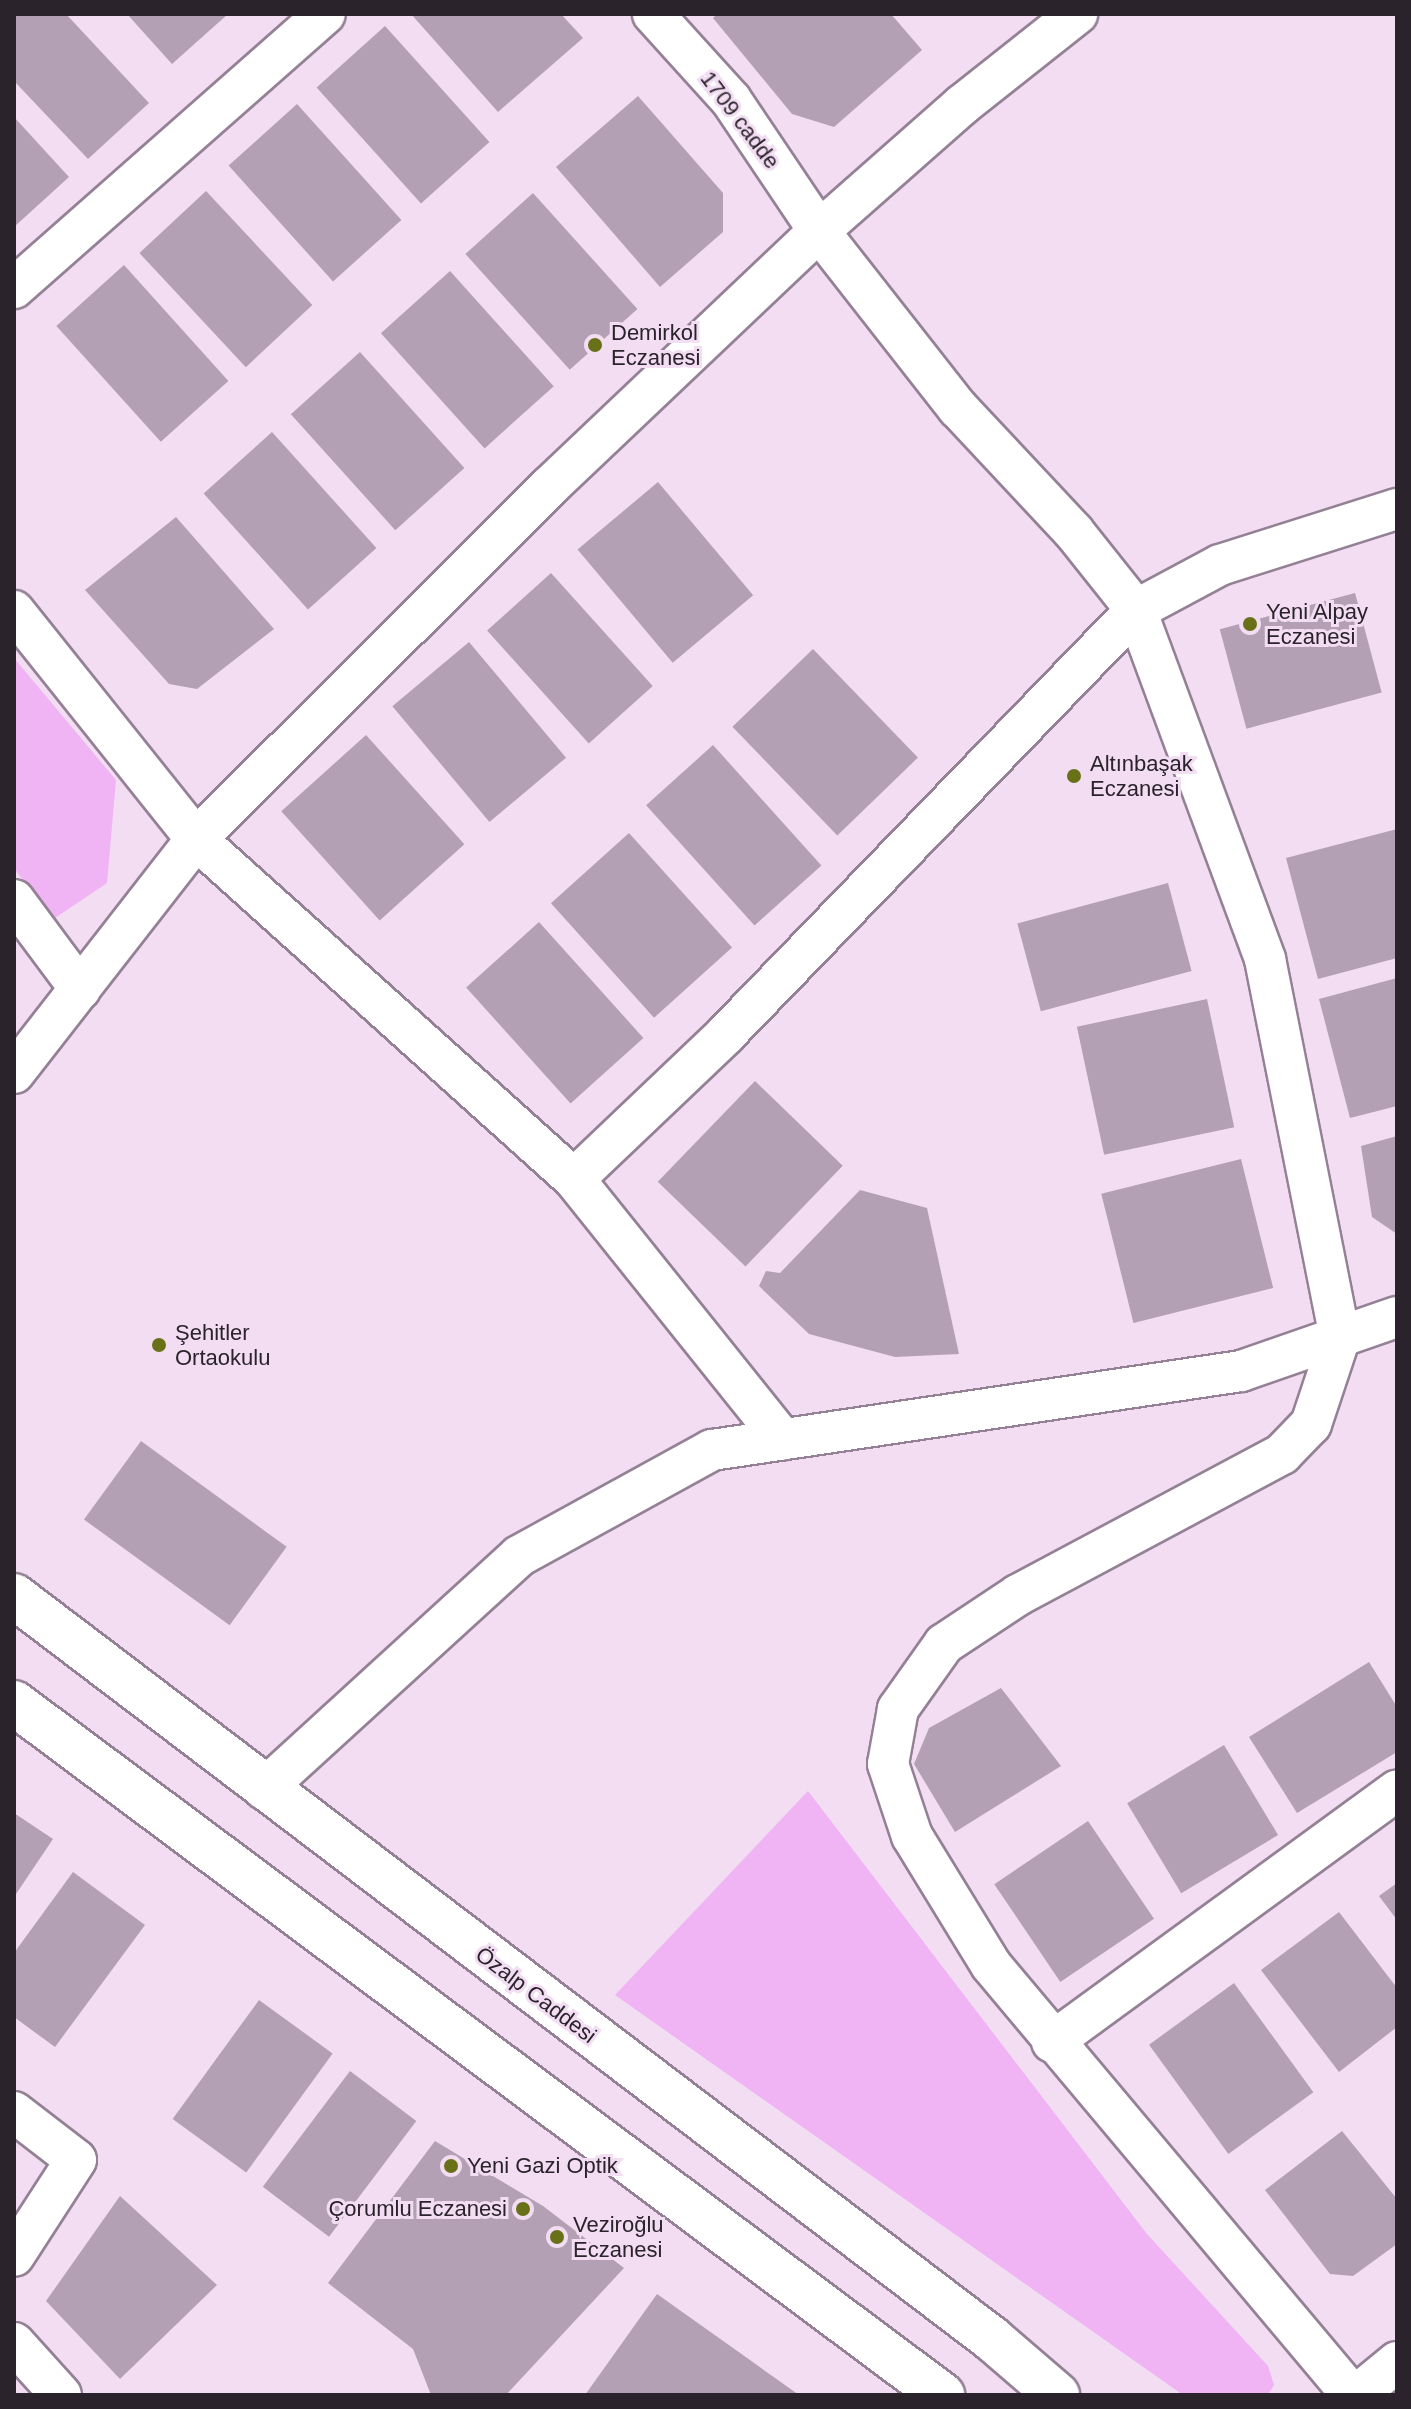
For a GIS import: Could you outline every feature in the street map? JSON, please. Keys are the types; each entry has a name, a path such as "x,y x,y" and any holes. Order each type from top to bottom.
{"main road":[{"name":"Özalp Caddesi","path":"14,1596 264,1789 992,2339 1057,2395"},
{"path":"14,1703 942,2395"}],"street":[{"path":"14,288 325,14"},
{"name":"1709 cadde","path":"653,14 731,100 819,231 958,408 1074,532 1136,610 1265,959 1340,1337"},
{"path":"14,1073 196,839 549,487 819,231 962,105 1077,14"},
{"path":"574,1179 726,1034 1136,610 1220,565 1397,509"},
{"path":"14,611 196,839 574,1179 783,1440"},
{"path":"14,900 80,989"},
{"path":"264,1789 519,1556 712,1450 1241,1371 1397,1317"},
{"path":"1340,1337 1311,1424 1282,1454 1018,1595 944,1644 898,1709 888,1764 912,1836 991,1965 1052,2042 1354,2395 1397,2362"},
{"path":"1052,2042 1397,1790"},
{"path":"14,2112 76,2160 14,2256"},
{"path":"14,2343 61,2395"}],"shaded area":[{"path":"14,658 116,780 107,883 52,920 14,868"},
{"path":"808,1791 1147,2234 1268,2366 1274,2385 1268,2395 1183,2395 615,1995"}],"building":[{"path":"14,14 66,14 149,103 88,159 14,81"},
{"path":"127,14 228,14 172,64"},
{"path":"411,14 561,14 583,38 498,112"},
{"path":"717,14 891,14 922,50 834,127 792,114 713,18"},
{"path":"385,26 489,142 421,203 317,88"},
{"path":"638,96 723,193 723,232 660,287 556,167"},
{"path":"297,104 401,220 333,281 229,166"},
{"path":"14,117 69,177 14,227"},
{"path":"206,191 312,305 246,367 139,253"},
{"path":"533,193 637,309 570,370 465,254"},
{"path":"124,265 228,381 161,442 56,326"},
{"path":"450,271 554,386 485,448 381,333"},
{"path":"360,352 464,468 395,530 291,414"},
{"path":"272,432 376,548 308,609 204,494"},
{"path":"658,482 753,595 673,663 578,549"},
{"path":"176,517 274,629 197,689 169,684 85,590"},
{"path":"551,573 653,686 589,744 487,631"},
{"path":"1355,593 1382,692 1246,729 1220,629"},
{"path":"469,642 566,758 489,822 392,706"},
{"path":"813,649 918,758 837,835 732,727"},
{"path":"366,735 464,844 380,921 281,811"},
{"path":"713,745 821,865 755,926 646,805"},
{"path":"1397,829 1397,958 1318,979 1286,858"},
{"path":"629,833 732,947 654,1018 551,903"},
{"path":"1168,883 1192,971 1041,1011 1017,923"},
{"path":"539,922 643,1038 571,1104 466,988"},
{"path":"1397,978 1397,1106 1350,1118 1319,999"},
{"path":"1207,999 1234,1127 1104,1155 1077,1027"},
{"path":"755,1081 843,1166 746,1266 658,1182"},
{"path":"1397,1136 1397,1234 1372,1217 1361,1146"},
{"path":"1241,1159 1273,1288 1133,1323 1101,1194"},
{"path":"860,1190 927,1208 959,1354 895,1357 809,1334 759,1286 766,1271 780,1273"},
{"path":"141,1441 287,1547 230,1625 84,1519"},
{"path":"1369,1662 1397,1707 1397,1752 1297,1813 1249,1737"},
{"path":"1001,1688 1061,1766 955,1832 914,1764 929,1728"},
{"path":"1224,1745 1278,1835 1181,1893 1127,1803"},
{"path":"14,1813 53,1839 14,1897"},
{"path":"1088,1821 1154,1919 1060,1982 994,1884"},
{"path":"73,1872 145,1925 55,2047 14,2017 14,1953"},
{"path":"1397,1883 1397,1920 1379,1896"},
{"path":"1339,1912 1397,1988 1397,2027 1339,2072 1261,1970"},
{"path":"1234,1983 1313,2092 1228,2154 1149,2045"},
{"path":"259,2000 333,2053 246,2172 173,2119"},
{"path":"350,2071 416,2121 329,2237 263,2187"},
{"path":"1342,2131 1397,2199 1397,2244 1353,2276 1330,2274 1265,2190"},
{"path":"435,2141 543,2206 624,2268 506,2395 431,2395 413,2349 328,2283"},
{"path":"120,2196 217,2285 120,2379 46,2301"},
{"path":"657,2294 799,2395 585,2395"}],"place":[{"name":"Demirkol Eczanesi","path":"595,345"},
{"name":"Yeni Alpay Eczanesi","path":"1250,624"},
{"name":"Altınbaşak Eczanesi","path":"1074,776"},
{"name":"Şehitler Ortaokulu","path":"159,1345"},
{"name":"Yeni Gazi Optik","path":"451,2166"},
{"name":"Çorumlu Eczanesi","path":"523,2209"},
{"name":"Veziroğlu Eczanesi","path":"557,2237"}]}
